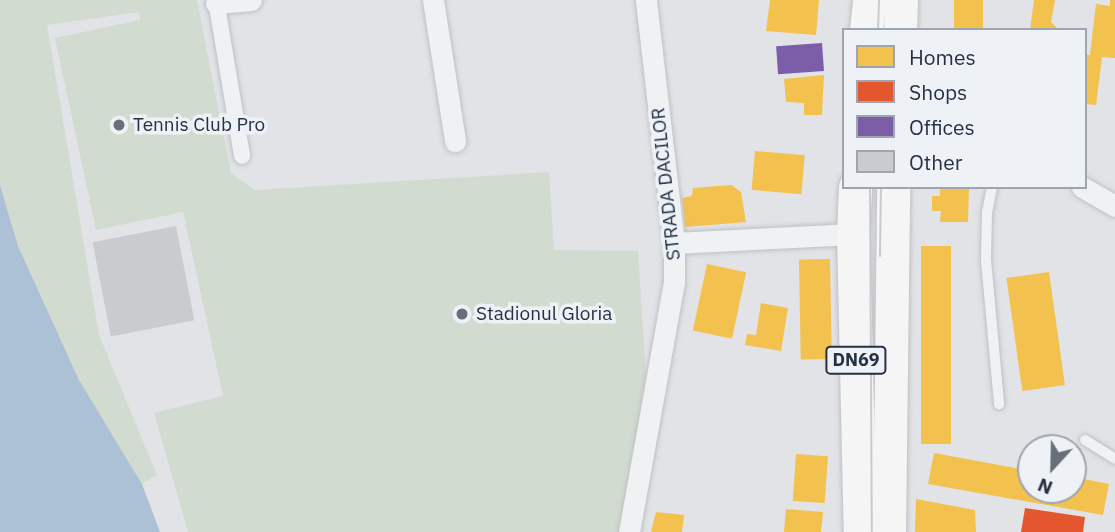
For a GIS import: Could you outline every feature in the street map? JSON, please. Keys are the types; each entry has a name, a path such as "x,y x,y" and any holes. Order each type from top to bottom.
{"main road":[{"path":"866,28 869,0"},
{"path":"900,28 901,0"},
{"name":"DN69","path":"855,189 853,234 860,532"},
{"name":"DN69","path":"889,532 893,189"}],"street":[{"path":"242,156 216,2 251,0"},
{"path":"433,0 455,141"},
{"name":"STRADA DACILOR","path":"629,532 668,328 674,282 674,243 646,0"},
{"path":"1085,189 1115,206"},
{"path":"674,243 853,234"}],"lane":[{"path":"992,189 986,212 986,260 999,404"},
{"path":"1087,441 1115,459"}],"shaded area":[{"path":"0,0 197,0 231,173 255,190 549,172 554,250 638,251 646,378 619,532 188,532 154,413 223,396 183,212 96,230 55,38 140,20 139,12 47,25 99,335 157,475 142,484 79,380 18,246 0,185"}],"water":[{"path":"0,185 18,246 79,380 142,484 160,532 0,532"}],"building: Homes":[{"path":"770,0 819,0 816,35 766,31"},
{"path":"954,0 983,0 983,28 954,28"},
{"path":"1034,0 1055,0 1051,22 1057,28 1030,28"},
{"path":"1110,0 1115,0 1115,58 1102,57 1096,105 1087,104 1087,55 1090,55 1096,4 1110,6"},
{"path":"824,75 822,115 804,115 804,103 786,102 784,79"},
{"path":"755,151 805,155 801,194 752,190"},
{"path":"731,185 741,192 746,222 685,227 682,198 692,196 693,188"},
{"path":"940,189 969,189 968,222 940,222 941,211 932,211 932,196 940,196"},
{"path":"921,246 951,246 951,444 921,444"},
{"path":"830,259 832,359 801,360 799,260"},
{"path":"707,264 746,272 732,339 693,331"},
{"path":"1049,272 1065,385 1022,391 1006,278"},
{"path":"761,303 788,308 781,351 745,345 747,334 756,335"},
{"path":"934,453 1017,468 1017,500 928,484"},
{"path":"796,454 828,456 825,503 793,501"},
{"path":"1087,480 1109,484 1103,515 1041,504 1087,504"},
{"path":"916,499 975,510 976,532 915,532"},
{"path":"786,509 823,512 821,532 784,532"},
{"path":"656,512 684,515 682,532 651,532"}],"building: Shops":[{"path":"1025,508 1085,517 1083,532 1021,532"}],"building: Offices":[{"path":"822,43 824,71 778,74 776,46"}],"building: Other":[{"path":"176,226 194,320 111,336 93,242"}],"tram line":[{"path":"878,28 879,0"},
{"path":"870,189 872,532"},
{"path":"880,256 881,189"}],"place":[{"name":"Tennis Club Pro","path":"119,125"},
{"name":"Stadionul Gloria","path":"462,314"}]}
